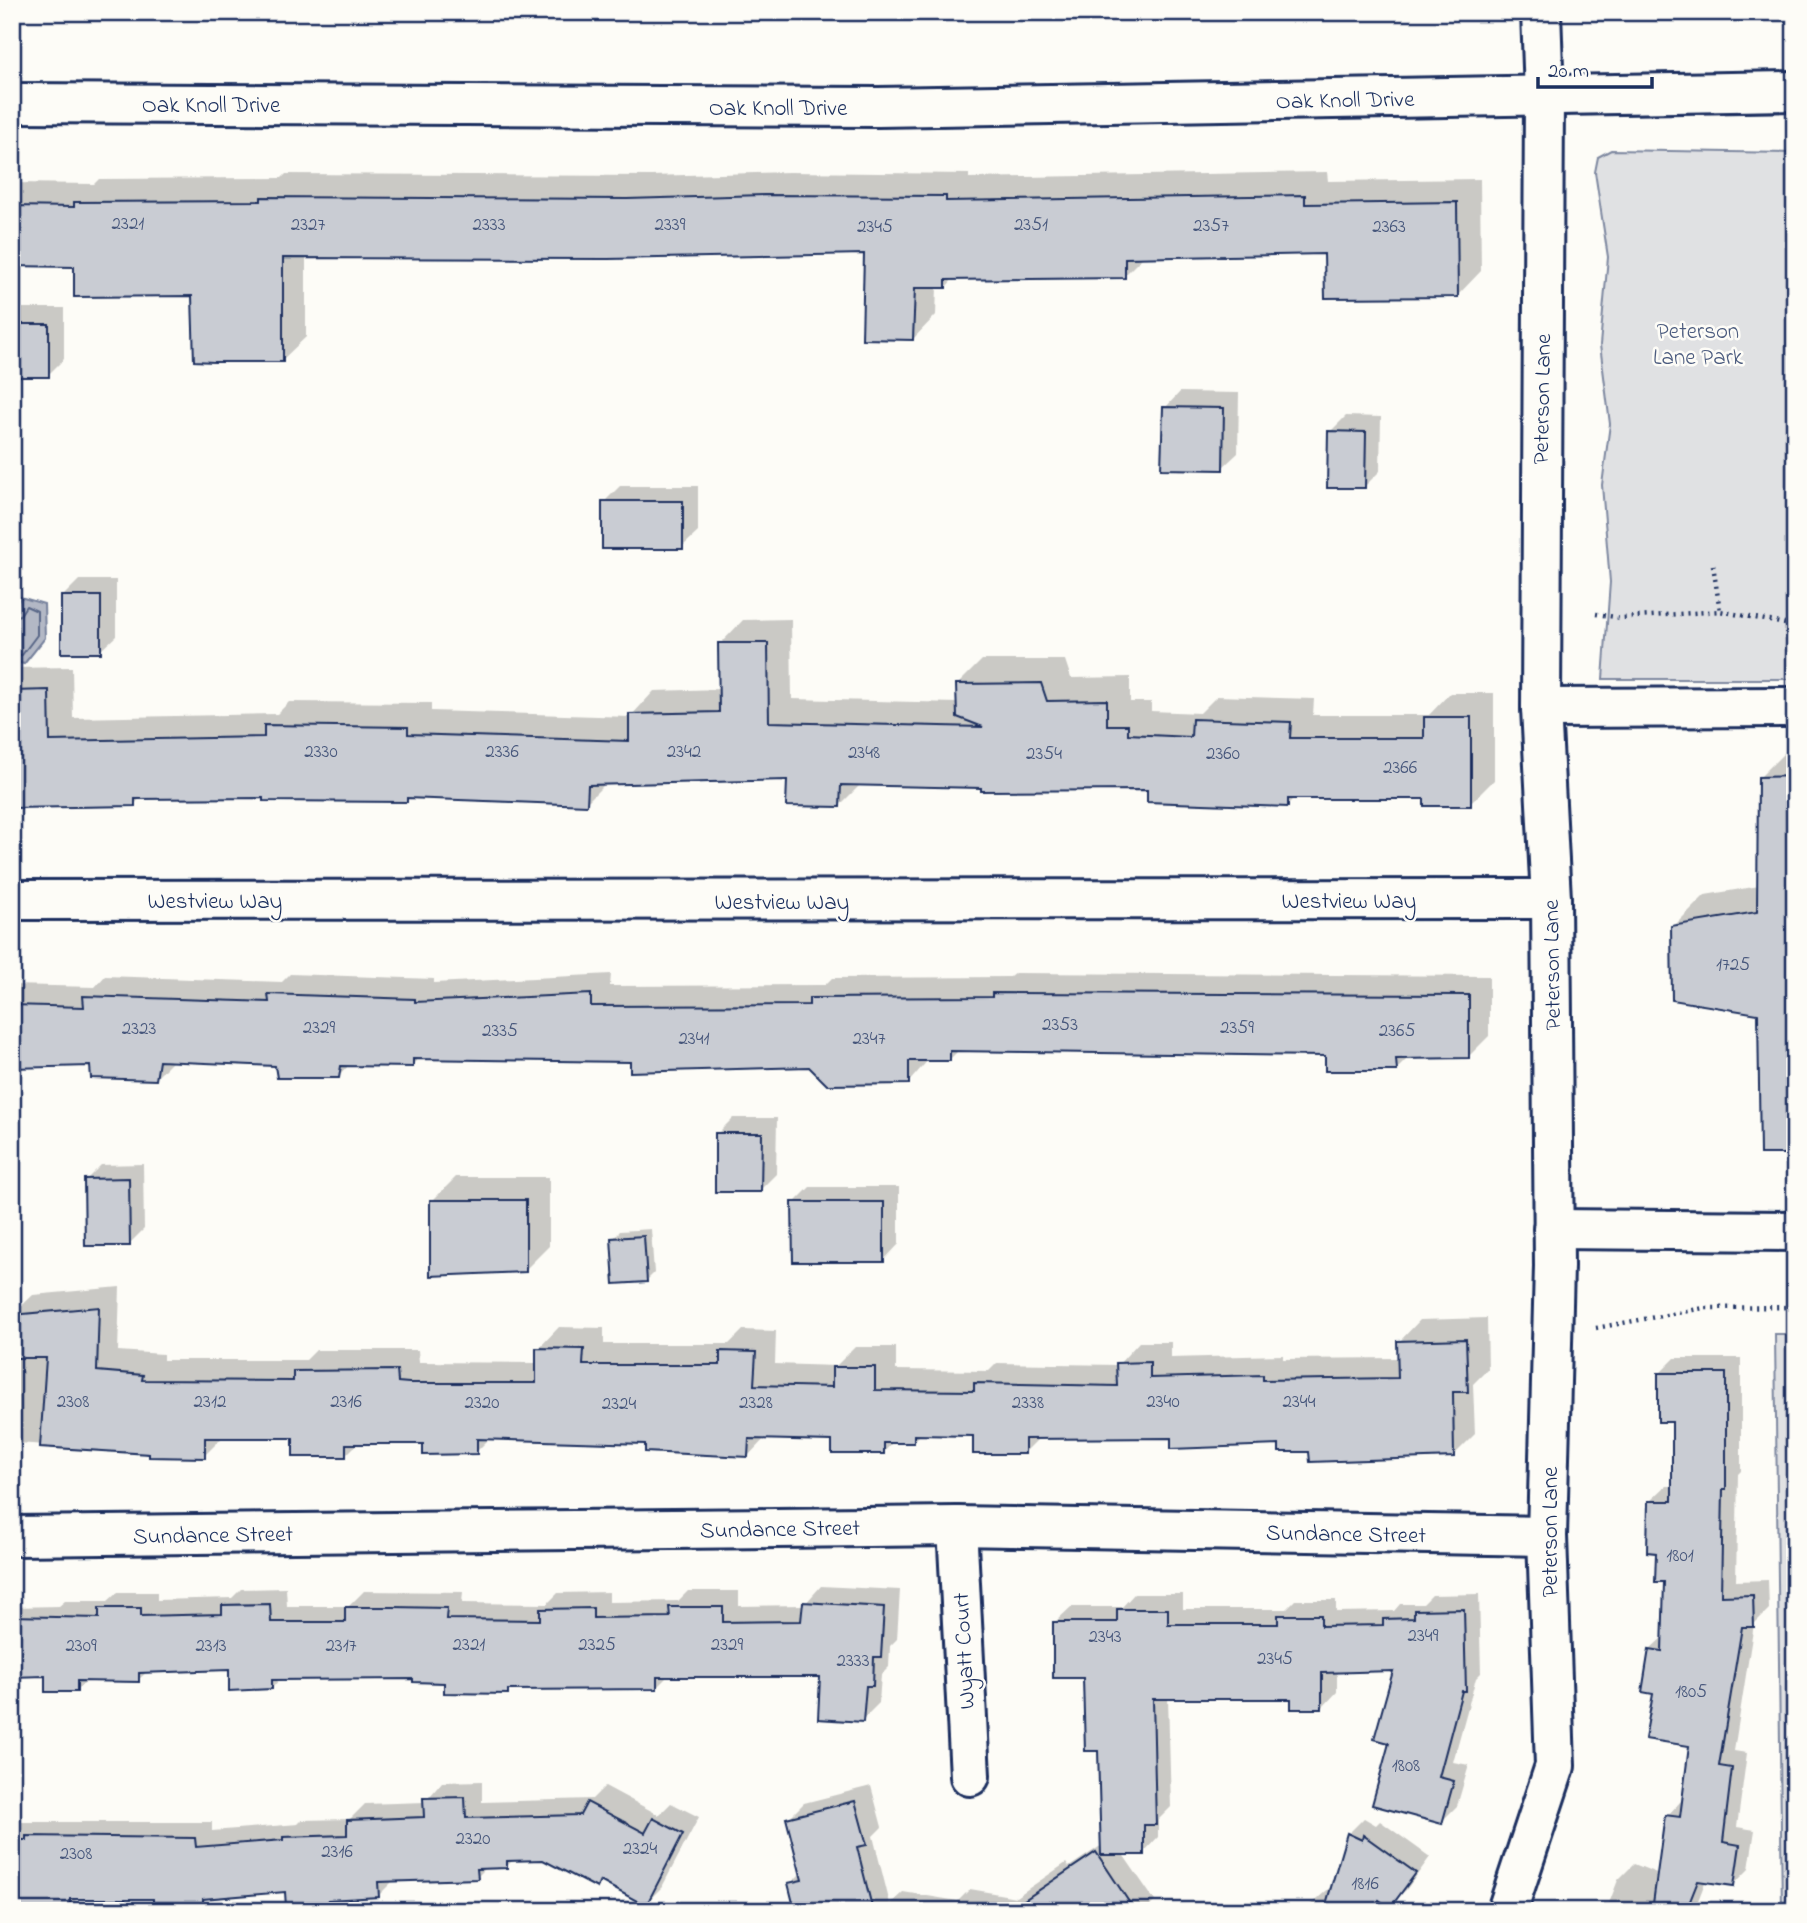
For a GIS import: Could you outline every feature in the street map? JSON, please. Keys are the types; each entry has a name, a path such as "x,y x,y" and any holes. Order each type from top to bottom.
{"street":[{"name":"Peterson Lane","path":"1507,1911 1555,1766 1547,1536 1553,1229 1551,899 1541,708 1544,95 1541,12"},
{"name":"Oak Knoll Drive","path":"12,103 878,107 1795,91"},
{"path":"1541,708 1795,707"},
{"name":"Westview Way","path":"12,900 1551,899"},
{"path":"1553,1229 1795,1231"},
{"name":"Sundance Street","path":"12,1536 957,1526 1547,1536"},
{"name":"Wyatt Court","path":"957,1526 970,1776"}],"path":[{"path":"1713,565 1720,611"},
{"path":"1596,614 1622,618 1720,611 1795,626"},
{"path":"1596,1328 1704,1308 1795,1307"}],"green space":[{"name":"Peterson Lane Park","path":"1611,150 1795,153 1795,679 1603,679 1610,582 1602,485 1610,424 1600,345 1608,257 1595,172 1598,157"},
{"path":"1775,1334 1795,1334 1795,1911 1782,1911"}],"water":[{"path":"20,597 44,604 45,638 24,664 12,661 12,619"}],"building":[{"path":"764,195 946,196 946,201 1305,195 1305,204 1457,202 1458,297 1325,298 1324,254 1125,258 1125,278 946,280 946,288 915,288 913,340 862,339 864,254 608,259 283,258 283,362 214,362 194,361 192,296 74,297 74,267 12,266 12,206 74,207 74,202 261,201 261,197 627,199"},
{"path":"12,324 49,324 49,377 12,377"},
{"path":"1163,407 1224,408 1223,470 1161,469"},
{"path":"1328,431 1366,432 1365,488 1327,488"},
{"path":"602,501 683,501 683,549 602,549"},
{"path":"61,596 101,596 101,653 61,653"},
{"path":"718,643 768,643 769,722 983,727 957,717 956,684 1041,683 1047,701 1107,700 1107,725 1128,725 1128,734 1191,737 1192,719 1291,722 1290,738 1424,738 1424,717 1471,717 1471,806 1424,806 1424,799 1288,799 1288,807 1147,802 1147,790 981,791 981,788 841,785 840,807 786,806 787,780 588,785 587,805 407,798 407,802 263,801 263,798 135,799 135,806 12,808 12,691 49,690 50,741 264,737 264,725 408,727 408,734 629,741 629,714 719,712"},
{"path":"1795,776 1795,1154 1760,1154 1758,1014 1672,1000 1671,926 1757,912 1758,777"},
{"path":"992,993 1469,995 1469,1058 1396,1059 1397,1071 1325,1071 1325,1056 950,1051 950,1061 909,1061 909,1084 827,1085 809,1067 630,1072 630,1062 413,1059 413,1067 341,1066 339,1078 277,1078 275,1066 159,1061 156,1080 91,1078 90,1066 12,1068 12,1005 84,1007 83,996 269,1002 268,994 415,999 415,1002 591,994 591,1006 809,1005 809,998 992,997"},
{"path":"715,1133 762,1133 761,1192 715,1192"},
{"path":"129,1178 130,1246 85,1246 84,1179"},
{"path":"430,1200 526,1200 526,1272 430,1276"},
{"path":"792,1202 884,1202 884,1262 793,1262"},
{"path":"644,1236 647,1282 614,1284 611,1238"},
{"path":"99,1307 97,1371 143,1375 142,1380 293,1381 293,1371 397,1370 398,1382 536,1383 536,1348 584,1349 583,1365 720,1365 720,1351 756,1352 754,1385 832,1387 832,1367 875,1367 875,1390 974,1391 974,1383 1117,1386 1116,1363 1150,1362 1150,1378 1263,1375 1263,1380 1398,1378 1397,1341 1466,1339 1468,1392 1453,1392 1454,1457 1310,1462 1309,1452 1279,1452 1279,1445 1171,1449 1171,1438 1025,1439 1025,1454 973,1454 973,1436 914,1435 914,1443 884,1443 884,1454 832,1454 832,1441 749,1439 748,1457 645,1452 645,1444 477,1439 477,1454 423,1455 423,1444 346,1444 346,1457 293,1457 293,1438 205,1438 205,1458 149,1457 149,1454 40,1447 46,1358 13,1358 12,1315"},
{"path":"1658,1373 1726,1373 1726,1489 1723,1489 1721,1596 1753,1595 1754,1627 1742,1627 1719,1766 1732,1768 1723,1842 1740,1845 1734,1886 1698,1881 1686,1911 1652,1911 1665,1815 1680,1817 1689,1746 1645,1739 1653,1694 1642,1692 1649,1649 1662,1651 1664,1582 1655,1582 1656,1553 1647,1552 1648,1501 1672,1501 1672,1422 1658,1422"},
{"path":"803,1602 884,1607 881,1657 874,1657 873,1686 866,1686 863,1722 818,1719 820,1677 657,1677 657,1689 508,1690 508,1694 444,1693 444,1683 413,1682 413,1679 272,1680 272,1689 229,1691 229,1670 139,1673 139,1682 77,1681 77,1692 45,1692 45,1676 12,1677 12,1616 99,1618 99,1608 141,1608 141,1616 222,1614 222,1605 270,1604 271,1622 345,1622 345,1607 447,1608 446,1619 540,1620 540,1609 593,1608 593,1618 670,1617 669,1607 723,1607 723,1622 801,1621"},
{"path":"1117,1609 1168,1609 1168,1624 1278,1624 1278,1615 1321,1615 1321,1626 1383,1625 1383,1619 1414,1618 1414,1610 1464,1609 1466,1691 1462,1691 1439,1777 1454,1781 1442,1824 1372,1805 1389,1743 1374,1739 1393,1671 1322,1673 1322,1709 1291,1709 1291,1699 1153,1699 1156,1825 1144,1825 1144,1855 1101,1855 1098,1751 1085,1751 1083,1678 1053,1678 1053,1622 1117,1622"},
{"path":"465,1797 466,1818 580,1815 587,1802 645,1833 653,1818 683,1834 646,1906 600,1881 597,1888 543,1860 507,1861 507,1868 477,1869 478,1879 378,1882 379,1897 328,1900 328,1906 286,1907 285,1892 203,1899 203,1905 153,1909 153,1899 70,1899 70,1909 12,1908 12,1840 26,1840 26,1836 195,1838 196,1847 283,1840 283,1837 347,1835 347,1820 424,1817 423,1798"},
{"path":"855,1801 867,1845 857,1847 873,1911 795,1911 788,1883 802,1880 786,1818"},
{"path":"1347,1833 1362,1840 1363,1835 1416,1873 1390,1908 1379,1900 1371,1911 1324,1911"},
{"path":"1096,1852 1135,1911 1008,1911"}]}
